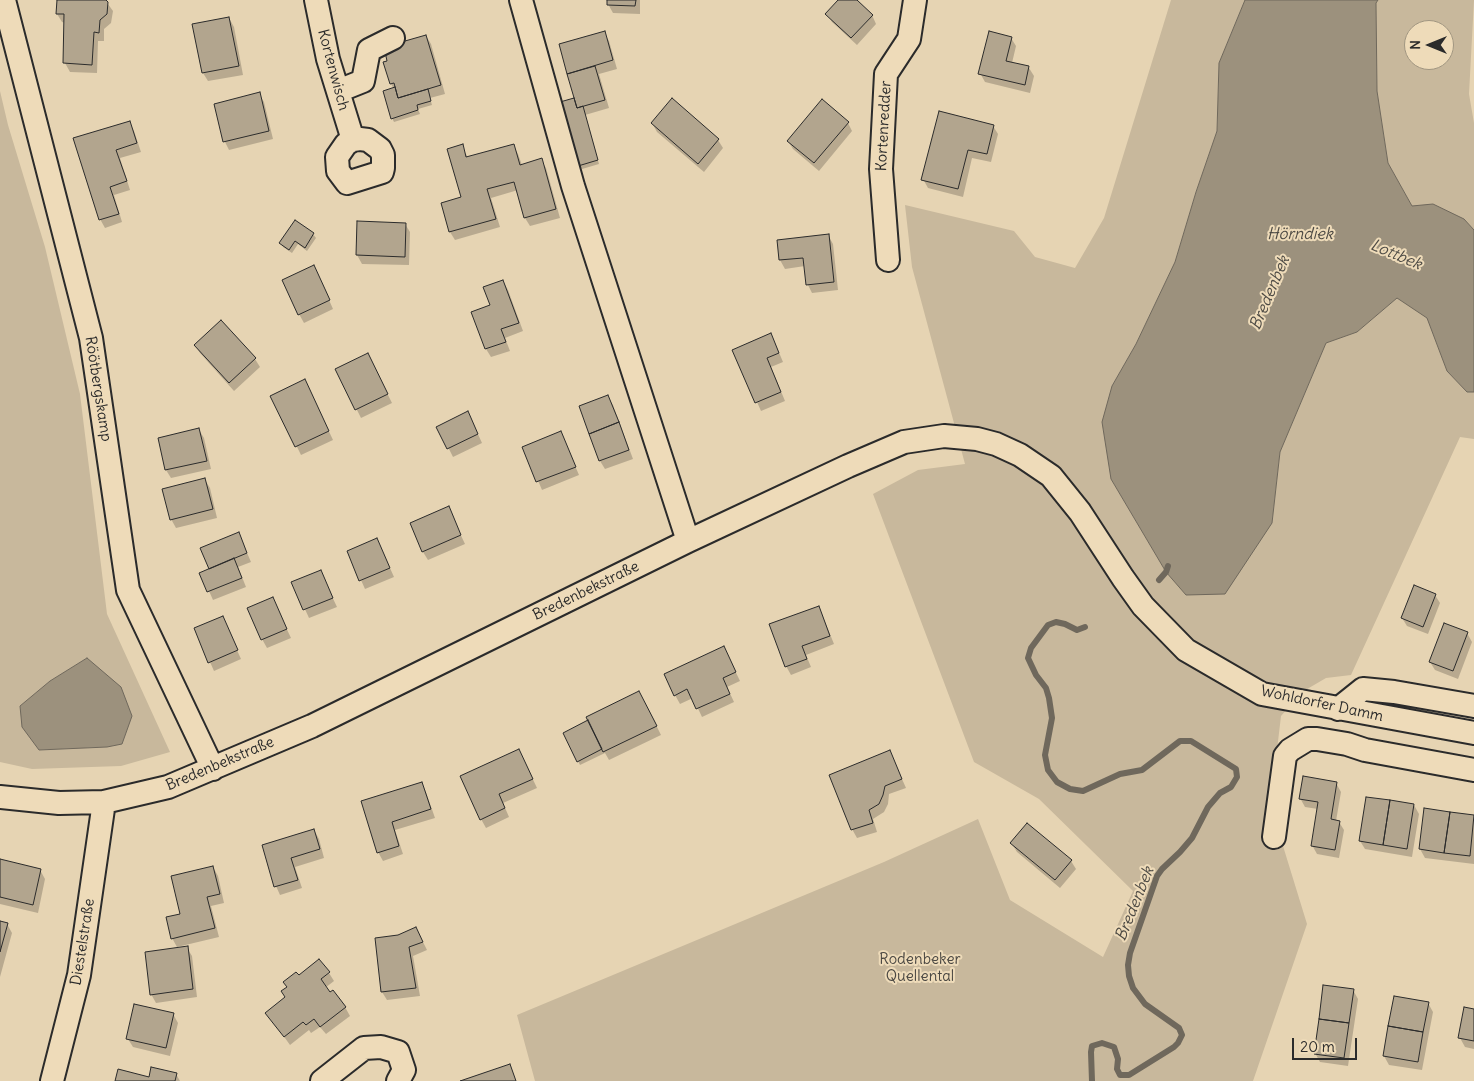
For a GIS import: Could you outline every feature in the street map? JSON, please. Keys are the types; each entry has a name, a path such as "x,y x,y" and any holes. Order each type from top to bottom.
{"street":[{"name":"Röötbergskamp","path":"4,0 91,338 128,590 213,769"},
{"name":"Kortenwisch","path":"316,0 328,59 353,140"},
{"path":"521,0 574,186 688,541"},
{"name":"Kortenredder","path":"888,260 881,169 886,74 909,39 915,0"},
{"path":"338,91 364,81 369,50 393,38"},
{"name":"Bredenbekstraße","path":"0,797 58,803 104,802 168,787 312,726 688,541 904,442 944,436 969,438 996,444 1020,455 1050,476 1080,512 1123,578"},
{"name":"Wohldorfer Damm","path":"1123,578 1143,606 1186,650 1262,694 1474,733"},
{"path":"1338,709 1363,689 1394,692 1474,706"},
{"path":"1274,837 1285,756 1290,750 1308,739 1348,744 1365,750 1474,770"},
{"name":"Diestelstraße","path":"52,1081 79,975 104,802"},
{"path":"322,1081 364,1048 381,1047 398,1052 404,1070 398,1081"}],"green space":[{"name":"Rodenbeker Quellental","path":"1171,0 1245,0 1219,63 1217,131 1175,262 1136,344 1112,386 1111,479 1166,572 1186,595 1272,523 1280,452 1326,343 1357,332 1397,298 1428,318 1447,371 1467,392 1474,392 1474,439 1460,437 1351,675 1326,678 1302,692 1281,716 1266,843 1283,846 1307,924 1253,1081 535,1081 517,1015 884,862 978,819 1010,900 1103,957 1133,891 1039,799 974,762 873,494 918,470 965,464 912,267 905,205 1014,231 1035,257 1075,268 1104,218"},
{"path":"1378,0 1474,0 1469,94 1474,123 1474,230 1464,219 1412,206 1388,163 1377,91 1376,3"},
{"path":"0,91 8,125 45,247 80,394 107,614 170,752 121,766 32,769 0,762","holes":["87,658 107,747 39,750 20,706 50,681"]}],"water":[{"name":"Hörndiek","path":"1245,0 1378,0 1376,3 1377,91 1388,163 1412,206 1433,204 1464,219 1474,230 1474,392 1467,392 1447,371 1427,318 1397,298 1357,332 1326,343 1280,452 1272,523 1225,594 1186,595 1166,572 1111,479 1102,422 1112,386 1136,344 1175,262 1217,131 1219,63"},
{"path":"87,658 121,687 132,716 122,744 107,747 39,750 22,727 20,706 50,681"}],"building":[{"path":"57,0 106,0 108,2 107,14 100,20 99,33 94,32 92,65 63,63 64,14 56,14"},
{"path":"607,0 636,0 635,6 607,5"},
{"path":"838,0 857,0 873,15 851,38 825,14"},
{"path":"229,17 239,66 202,73 192,24"},
{"path":"605,31 613,60 567,74 559,44"},
{"path":"989,31 1012,37 1006,61 1029,66 1025,85 978,74"},
{"path":"426,35 441,85 398,98 394,83 390,84 383,62 387,61 384,47"},
{"path":"595,66 605,100 577,108 567,74"},
{"path":"395,87 398,98 428,89 431,101 417,105 418,110 391,119 383,91"},
{"path":"260,92 269,131 223,142 214,104"},
{"path":"574,98 577,108 583,106 598,160 578,166 560,102"},
{"path":"672,98 719,139 698,164 651,123"},
{"path":"822,99 849,122 814,163 787,141"},
{"path":"939,111 994,125 987,154 968,150 958,189 921,180"},
{"path":"130,121 137,143 116,150 127,181 110,187 119,214 99,220 73,138"},
{"path":"463,144 466,157 514,144 520,165 542,158 556,209 524,218 514,182 487,189 496,219 449,232 441,203 461,197 447,149"},
{"path":"295,220 314,233 305,248 295,241 289,250 279,243"},
{"path":"357,221 406,223 405,257 356,255"},
{"path":"829,234 834,282 806,285 803,258 779,260 777,240"},
{"path":"314,265 330,300 298,315 282,280"},
{"path":"503,280 519,323 501,329 506,342 485,349 471,312 490,305 483,287"},
{"path":"221,320 256,358 229,383 194,345"},
{"path":"771,333 779,353 767,358 781,392 755,403 732,350"},
{"path":"368,353 388,394 355,410 335,369"},
{"path":"305,379 329,431 295,447 270,396"},
{"path":"608,395 619,422 589,434 579,406"},
{"path":"468,411 478,434 447,449 436,427"},
{"path":"619,422 629,450 599,461 589,434"},
{"path":"199,428 207,461 165,470 158,438"},
{"path":"561,431 576,467 536,482 522,447"},
{"path":"205,478 213,509 170,520 162,489"},
{"path":"449,506 461,535 422,552 410,523"},
{"path":"239,532 247,553 209,569 200,548"},
{"path":"377,538 390,568 359,581 347,551"},
{"path":"234,558 242,578 207,592 199,573"},
{"path":"321,570 333,598 303,610 291,582"},
{"path":"1414,585 1436,594 1423,627 1401,618"},
{"path":"273,597 287,629 261,640 247,608"},
{"path":"819,606 830,636 802,646 807,659 785,667 769,624"},
{"path":"223,616 238,650 208,663 194,628"},
{"path":"1444,623 1468,632 1453,671 1429,662"},
{"path":"724,646 736,672 723,678 730,694 696,709 687,689 674,696 664,674"},
{"path":"639,691 657,726 603,752 586,717"},
{"path":"588,720 602,749 577,762 563,733"},
{"path":"519,749 533,779 499,794 505,808 480,820 460,776"},
{"path":"890,750 902,779 885,786 879,804 869,810 873,823 851,830 829,775"},
{"path":"1303,776 1337,782 1331,819 1340,821 1335,850 1311,846 1318,802 1299,799"},
{"path":"422,782 431,809 392,822 399,846 377,853 361,801"},
{"path":"1366,797 1390,800 1383,845 1359,841"},
{"path":"1390,800 1414,804 1407,849 1383,845"},
{"path":"1424,808 1450,812 1444,853 1419,849"},
{"path":"1450,812 1474,815 1470,856 1444,853"},
{"path":"1027,823 1072,860 1055,880 1010,843"},
{"path":"314,829 320,849 291,858 298,880 274,887 262,845"},
{"path":"0,859 41,869 33,905 0,897"},
{"path":"213,866 220,894 207,897 215,928 171,939 166,917 180,914 171,876"},
{"path":"0,921 8,923 0,952"},
{"path":"416,927 423,942 409,947 416,988 381,992 375,938 398,935"},
{"path":"188,946 193,989 150,995 145,952"},
{"path":"319,959 330,972 321,979 330,992 333,990 346,1007 320,1027 314,1019 306,1025 303,1022 284,1037 265,1013 285,997 281,991 287,987 283,982 296,972 299,975"},
{"path":"1323,985 1354,989 1349,1023 1319,1019"},
{"path":"1394,996 1429,1002 1423,1032 1388,1026"},
{"path":"134,1004 174,1013 166,1048 126,1039"},
{"path":"1464,1007 1474,1009 1474,1041 1458,1038"},
{"path":"1319,1019 1349,1023 1344,1058 1314,1054"},
{"path":"1388,1026 1423,1032 1418,1062 1383,1056"},
{"path":"510,1064 516,1081 460,1081"},
{"path":"151,1067 177,1073 175,1081 115,1081 118,1069 149,1077"}],"waterway":[{"name":"Bredenbek","path":"1159,580 1166,572 1168,566"},
{"name":"Bredenbek","path":"1085,627 1077,630 1056,622 1048,625 1031,648 1028,658 1036,675 1046,688 1049,698 1052,718 1045,755 1048,770 1057,782 1070,789 1083,791 1120,774 1142,770 1180,741 1191,741 1236,769 1237,777 1231,787 1220,793 1208,807 1192,838 1157,876 1130,953 1128,965 1133,988 1145,1004 1179,1028 1182,1035 1174,1047 1129,1075 1120,1075 1117,1069 1118,1059 1114,1047 1102,1043 1092,1046 1092,1081"}],"water label":[{"name":"Lottbek","path":"1396,255"}]}
